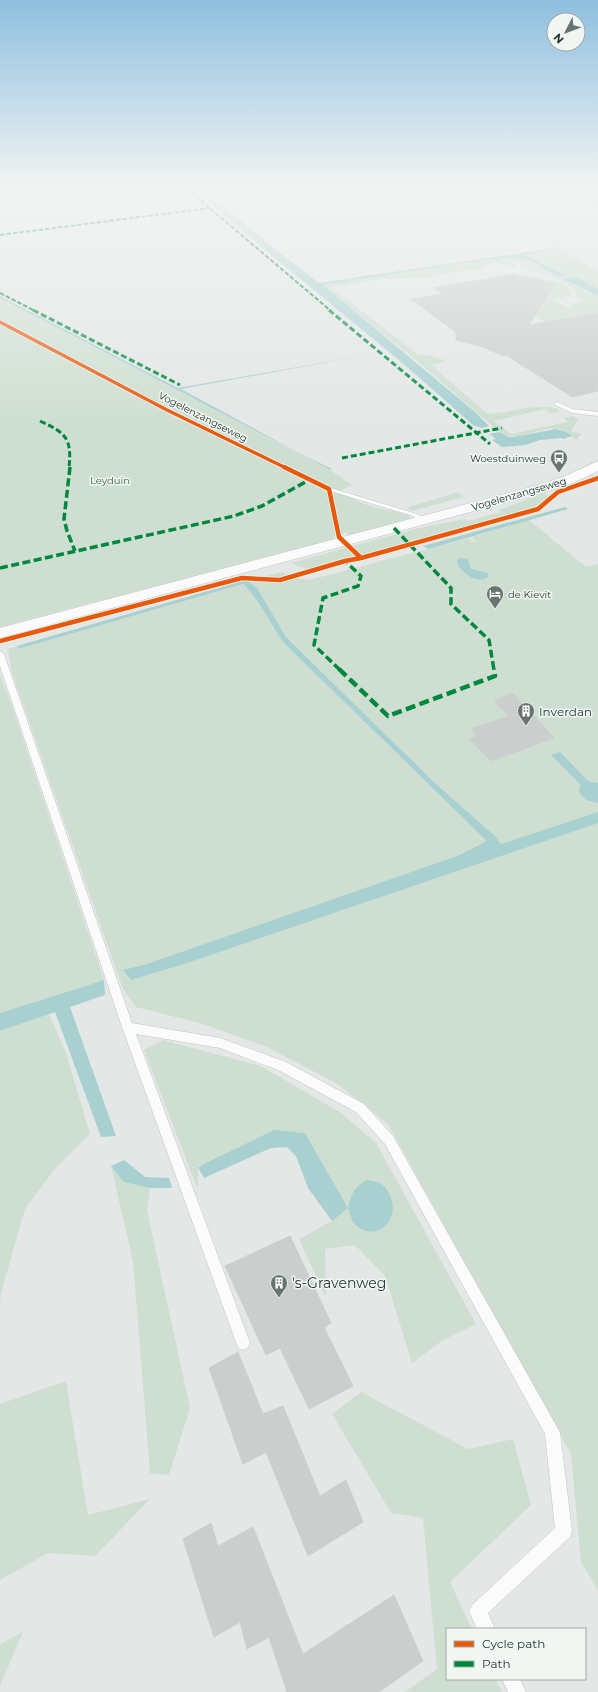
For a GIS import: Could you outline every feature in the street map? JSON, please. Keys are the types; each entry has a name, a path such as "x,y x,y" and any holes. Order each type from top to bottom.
{"main road":[{"name":"Vogelenzangseweg","path":"0,633 568,480 598,465"}],"lane":[{"path":"557,404 572,411 598,414"},
{"path":"329,489 415,515 422,520"},
{"path":"0,654 128,1027 243,1343"},
{"path":"128,1027 220,1043 282,1066 360,1108 390,1140 552,1432 564,1531 478,1611 486,1628"},
{"path":"511,1680 517,1692"}],"green space":[{"path":"435,267 485,267 474,271 467,270 423,278 383,279 331,287 417,354 432,356 444,360 443,362 431,365 488,414 532,407 549,407 558,409 559,412 552,414 545,409 494,421 511,434 568,422 564,418 573,416 578,420 571,431 582,434 576,440 562,430 552,428 516,436 502,434 416,360 323,286 325,284"},
{"path":"521,267 542,267 557,276 564,275 548,267 591,267 598,271 598,289 576,277 570,284 598,296 598,316 594,313 546,322 497,292 549,291 553,287 545,280 555,280 566,285 573,297 560,297 566,299 566,301 570,302 569,303 558,298 553,300 568,308 573,303 580,303 583,301 577,297 572,288 557,279 558,278"},
{"name":"Leyduin","path":"0,298 330,470 352,485 342,490 348,496 364,504 407,514 411,518 348,536 347,532 333,537 333,540 0,627"},
{"path":"458,492 463,497 413,511 406,508"},
{"path":"543,493 549,496 535,507 524,511 316,571 305,569 291,563 419,528 465,519 468,521 501,512 499,510"},
{"path":"529,520 586,567 598,564 598,1591 581,1562 571,1454 388,1124 336,1083 267,1047 203,1024 136,1007 123,989 12,673 8,650 17,646 18,649 243,584 260,605 285,644 488,841 457,856 445,874 495,836 436,784 286,637 257,588 246,580 283,572 295,578 309,580 469,538 473,542 477,542 472,537"},
{"path":"0,675 10,700 104,980 0,1013"},
{"path":"49,1014 66,1053 90,1134 54,1170 25,1209 1,1293 0,1305 0,1031"},
{"path":"163,1040 261,1066 341,1113 376,1143 476,1324 443,1340 412,1363 385,1276 355,1245 325,1249 326,1298 299,1239 332,1221 348,1208 305,1133 198,1166 198,1190 144,1050"},
{"path":"111,1166 124,1182 150,1188 147,1210 190,1408 169,1475 150,1473 133,1261"},
{"path":"66,1381 88,1515 150,1499 95,1556 48,1553 0,1580 0,1404"},
{"path":"361,1392 468,1449 513,1439 531,1505 450,1582 472,1628 446,1628 446,1680 496,1680 502,1692 405,1692 437,1669 423,1518 391,1513 332,1414"},
{"path":"23,1632 0,1686 0,1644"}],"water":[{"path":"286,267 298,267 319,283 436,267 323,285 475,412 489,426 482,428 473,425 406,366"},
{"path":"542,267 549,267 565,275 557,276"},
{"path":"576,277 598,289 598,296 563,279"},
{"path":"0,296 178,388 378,353 181,389 295,451 332,469 331,470 0,298"},
{"path":"556,429 566,432 572,436 563,439 540,440 525,445 502,447 492,440 496,439 490,434 499,432 509,437 514,437"},
{"path":"565,507 568,509 428,549 423,546"},
{"path":"461,558 468,559 471,569 488,573 488,577 479,579 464,573 458,565 457,560"},
{"path":"246,580 257,588 286,637 436,784 495,836 501,844 598,812 598,823 190,962 131,980 123,970 144,965 457,856 487,841 285,644 260,605 243,584 18,649 17,646"},
{"path":"560,752 588,781 598,783 598,803 586,800 579,792 580,784 551,755"},
{"path":"104,980 105,995 70,1007 116,1136 101,1137 55,1012 0,1031 0,1013"},
{"path":"274,1130 305,1133 348,1208 332,1221 308,1188 296,1156 287,1147 271,1148 204,1178 198,1167"},
{"path":"124,1160 145,1177 169,1178 172,1188 150,1188 124,1182 111,1166"},
{"path":"367,1180 378,1182 387,1189 393,1207 392,1215 388,1222 383,1228 376,1231 361,1229 354,1223 348,1208 356,1188"}],"building":[{"path":"514,274 517,276 536,278 554,284 529,325 598,313 598,391 572,397 506,355 503,356 483,347 456,340 456,332 411,299 443,294 434,288"},
{"name":"Inverdan","path":"513,693 554,738 491,761 469,739 477,736 471,729 509,716 494,701"},
{"name":"'s-Gravenweg","path":"290,1236 331,1323 324,1327 353,1386 309,1409 280,1348 266,1355 225,1266"},
{"path":"238,1352 263,1414 283,1406 320,1496 346,1480 363,1522 308,1556 266,1452 243,1464 209,1368"},
{"path":"211,1523 218,1546 253,1527 303,1654 394,1595 423,1661 379,1692 287,1692 269,1637 247,1649 240,1622 214,1637 183,1539"}],"marked path":[{"path":"278,267 490,444"},
{"path":"0,293 180,385"},
{"path":"40,421 59,430 68,442 70,463 64,523 75,551"},
{"path":"342,458 502,428"},
{"path":"0,568 234,516 262,506 309,480"},
{"path":"345,561 361,576 358,586 323,598 314,645 388,716 495,676 489,640 451,604 451,588 394,528"}],"cycle path":[{"path":"0,322 167,410 329,489 339,537 361,558"},
{"path":"0,641 242,578 280,580 345,561 361,558 538,509 558,492 598,478"}],"place":[{"name":"Woestduinweg","path":"559,473"},
{"name":"de Kievit","path":"495,609"},
{"name":"Inverdan","path":"526,726"},
{"name":"'s-Gravenweg","path":"279,1298"}]}
